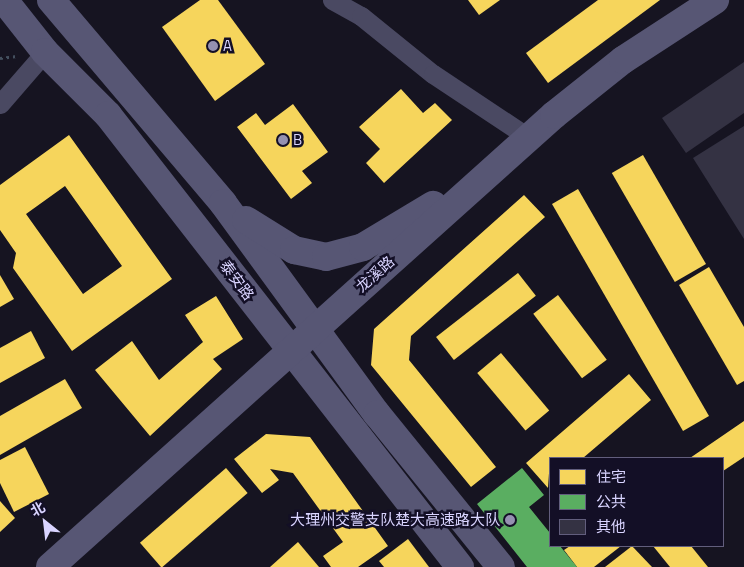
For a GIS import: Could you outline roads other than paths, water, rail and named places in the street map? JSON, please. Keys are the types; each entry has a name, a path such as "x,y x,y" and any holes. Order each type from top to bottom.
{"main road":[{"name":"泰安路","path":"4,0 45,52 108,115 288,351 460,567"},
{"path":"51,0 223,203 314,328 501,567"},
{"name":"龙溪路","path":"50,567 288,351 528,138 623,60 715,0"},
{"path":"223,203 285,246 310,255 334,256 370,244 488,173"}],"street":[{"path":"332,0 361,16 433,74 528,138"},
{"path":"0,104 45,52"}],"place":[{"name":"A","path":"213,46"},
{"name":"B","path":"283,140"},
{"name":"大理州交警支队楚大高速路大队","path":"510,520"}]}
